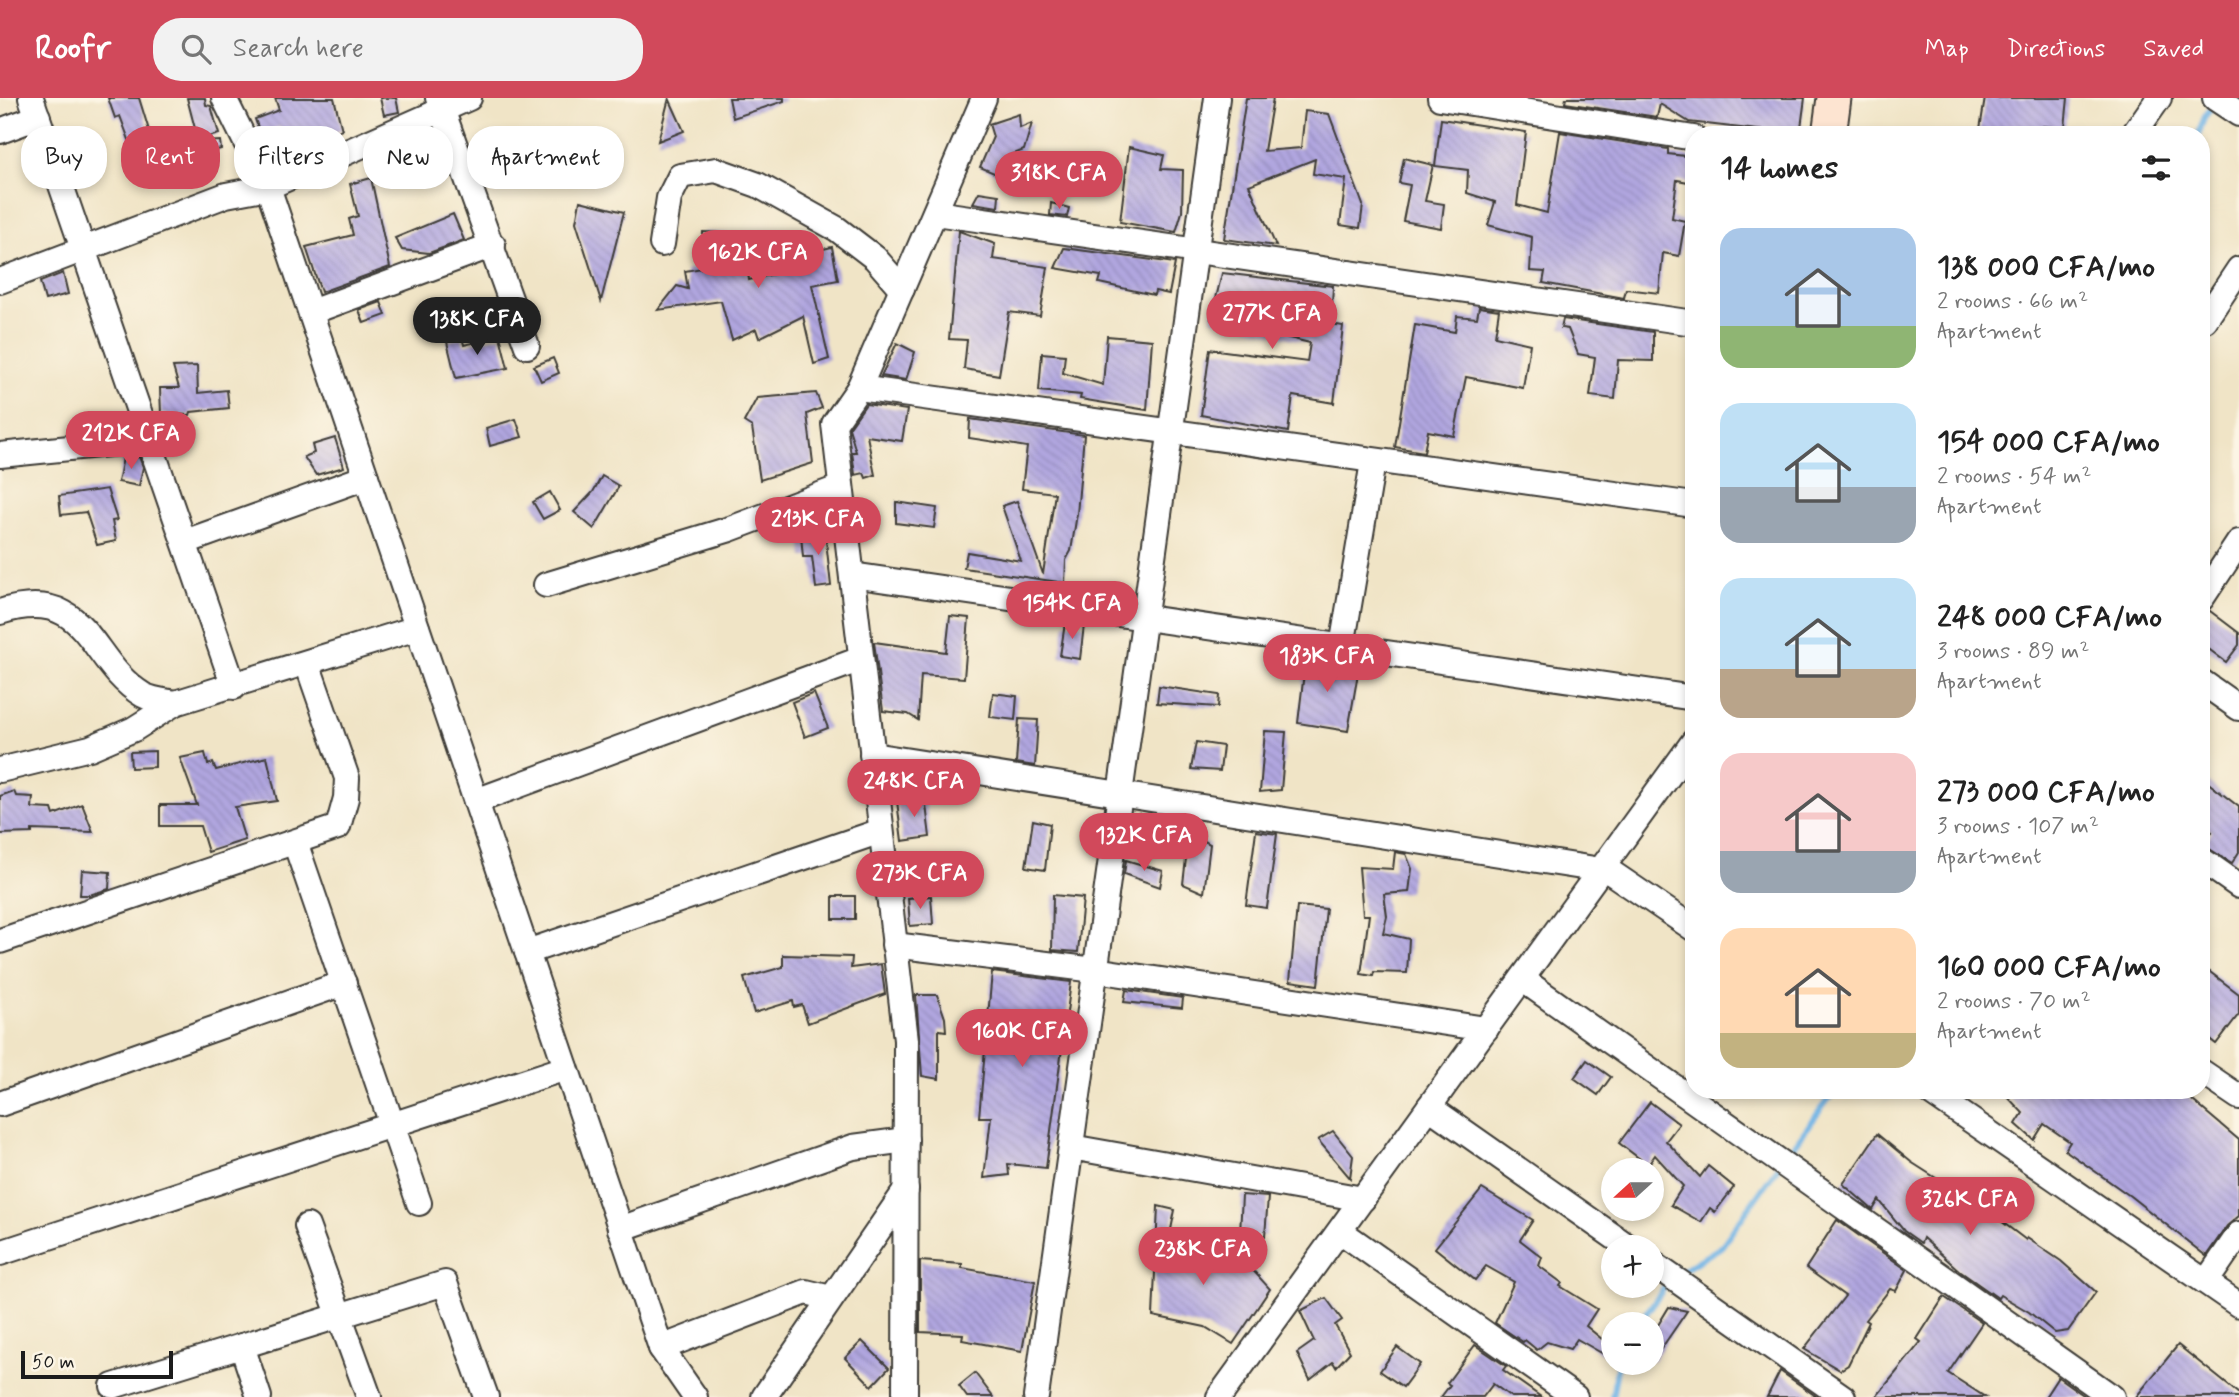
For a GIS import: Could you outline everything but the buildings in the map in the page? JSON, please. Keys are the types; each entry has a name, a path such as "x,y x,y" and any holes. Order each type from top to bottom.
{"street":[{"path":"225,98 239,126"},
{"path":"349,147 440,103 469,98"},
{"path":"905,1397 906,1040 834,424 859,388 985,98"},
{"path":"1036,1397 1217,98"},
{"path":"1440,98 1685,137"},
{"path":"1830,126 1834,98"},
{"path":"2139,126 2159,98"},
{"path":"440,103 527,346"},
{"path":"0,131 35,107 234,687"},
{"path":"663,244 669,198 680,176 716,170 758,185 836,229 875,258 902,289"},
{"path":"0,281 226,195 258,189"},
{"path":"269,189 661,1348 695,1397"},
{"path":"934,213 1685,322"},
{"path":"311,312 493,245"},
{"path":"2210,311 2239,269"},
{"path":"859,388 1170,434 1685,504"},
{"path":"0,455 149,440"},
{"path":"1342,647 1373,462"},
{"path":"185,542 366,477"},
{"path":"546,585 730,529 841,488"},
{"path":"2210,586 2239,542"},
{"path":"852,575 1685,697"},
{"path":"0,612 17,607 47,606 79,623 127,684 146,697 174,703"},
{"path":"0,771 90,748 134,729 174,703 234,687 417,628"},
{"path":"476,801 861,659"},
{"path":"0,941 338,827 346,798 347,778 307,663"},
{"path":"2210,688 2239,708"},
{"path":"1220,1397 1685,754"},
{"path":"872,755 1602,869 1685,923"},
{"path":"527,952 881,831"},
{"path":"295,842 419,1203"},
{"path":"2210,866 2239,886"},
{"path":"894,945 1095,970 1486,1029"},
{"path":"1522,979 1685,1094"},
{"path":"0,1104 344,983"},
{"path":"0,1253 566,1068"},
{"path":"2210,1077 2239,1097"},
{"path":"1691,1099 2112,1397"},
{"path":"1940,1099 2239,1305"},
{"path":"1429,1107 1611,1235"},
{"path":"621,1229 853,1147 906,1140"},
{"path":"1071,1147 1363,1199"},
{"path":"764,1397 906,1190"},
{"path":"307,1226 369,1397"},
{"path":"1339,1231 1576,1397"},
{"path":"2206,1282 2239,1234"},
{"path":"1664,1271 1843,1397"},
{"path":"113,1386 445,1283 486,1397"},
{"path":"661,1348 806,1292 831,1298"},
{"path":"242,1346 259,1397"}],"waterway":[{"path":"2201,126 2205,116 2216,103"},
{"path":"1785,1158 1828,1099"},
{"path":"1677,1274 1721,1247 1778,1167"},
{"path":"1647,1312 1669,1281"},
{"path":"1612,1397 1616,1375"}]}
